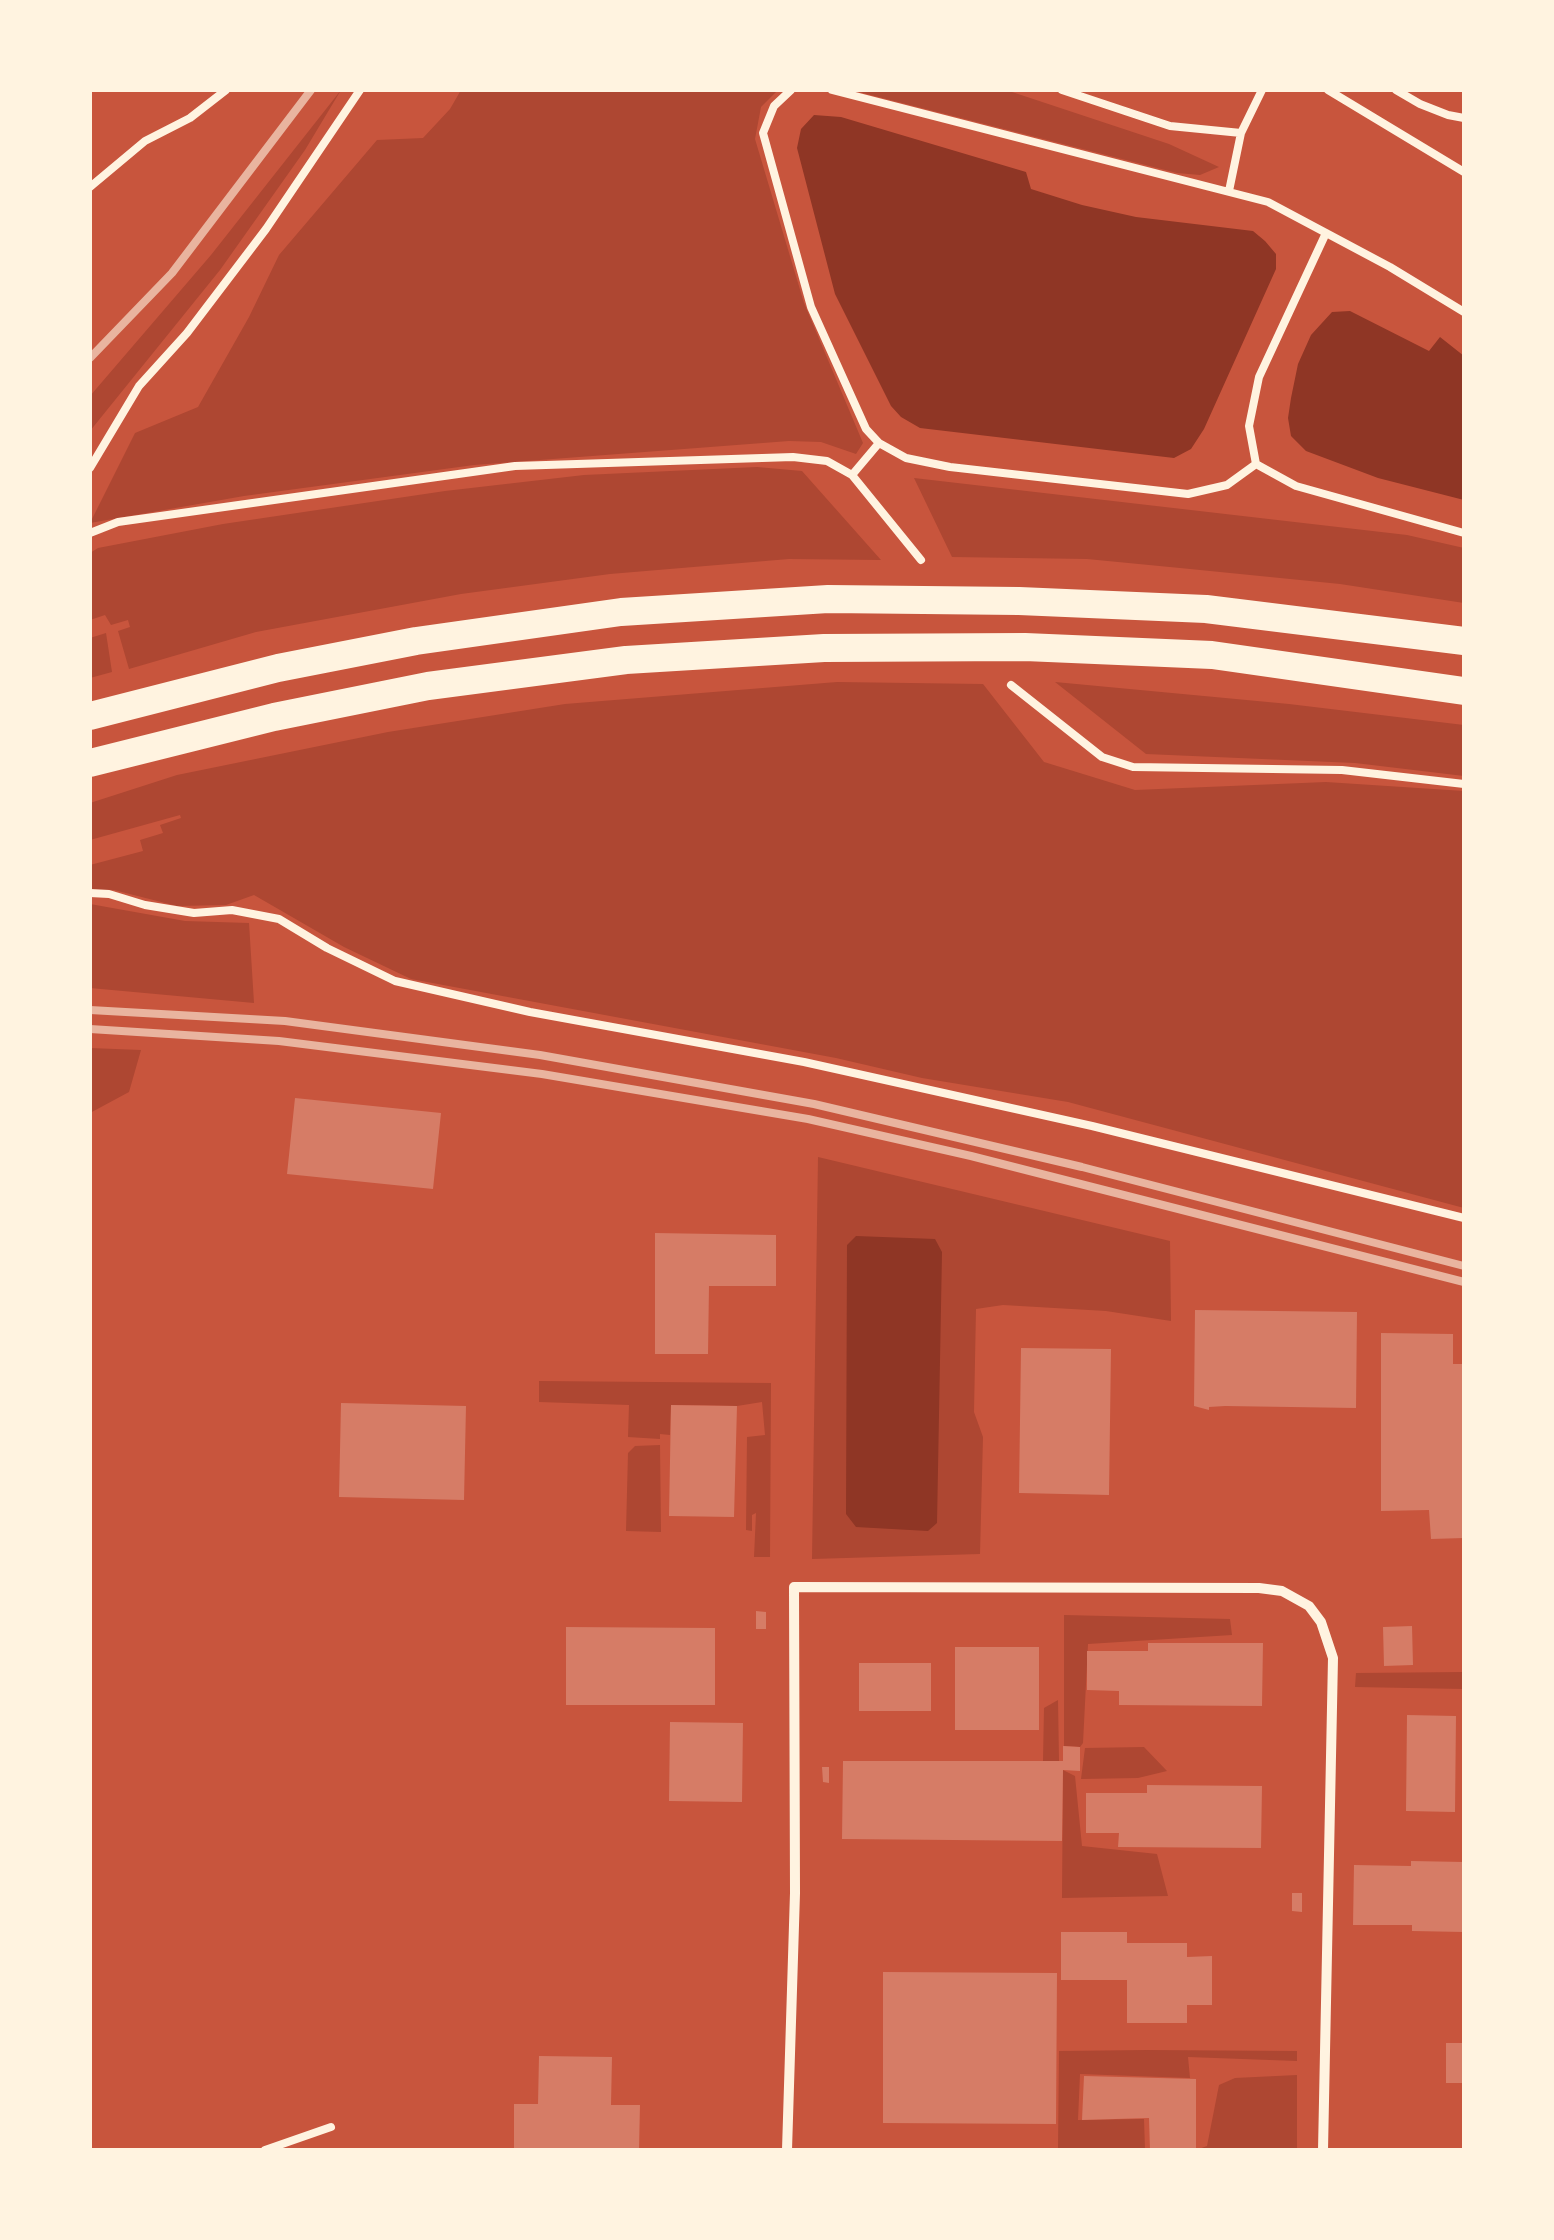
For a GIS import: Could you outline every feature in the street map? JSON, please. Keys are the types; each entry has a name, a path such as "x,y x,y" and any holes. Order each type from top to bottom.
{"highway":[{"path":"90,716 278,668 416,642 621,612 828,598 1206,609 1464,641"},
{"path":"90,763 274,717 428,686 626,660 824,648 1025,648 1212,655 1464,690"}],"street":[{"path":"787,2150 795,1894 794,1587 813,1587 1259,1588 1282,1591 1309,1606 1321,1622 1333,1658 1323,2150"}],"lane":[{"path":"90,187 145,141 190,118 226,90"},
{"path":"90,468 139,386 187,333 266,229 360,90"},
{"path":"790,90 774,106 762,133 811,307 866,429 880,443 906,458 950,466 1188,494 1227,485 1256,464"},
{"path":"832,90 1268,202 1464,312"},
{"path":"1062,90 1170,126 1241,133"},
{"path":"1229,192 1241,133 1262,90"},
{"path":"1328,90 1464,172"},
{"path":"1396,90 1448,116 1464,118"},
{"path":"1256,464 1249,426 1259,377 1326,233"},
{"path":"852,475 880,443"},
{"path":"90,533 118,522 515,466 792,457 827,461 852,475 920,560"},
{"path":"1256,464 1296,486 1464,533"},
{"path":"1011,685 1102,758 1133,767 1342,770 1464,784"},
{"path":"90,893 194,913 232,910 279,919 394,982 530,1012 804,1062 1035,1113 1464,1218"},
{"path":"265,2150 331,2127"}],"shaded area":[{"path":"341,90 305,150 220,270 90,431 90,396 211,255"},
{"path":"461,90 778,90 761,107 755,139 804,303 863,443 856,454 821,442 789,441 474,465 244,496 90,523 135,433 198,407 279,255 377,140 423,138 450,109"},
{"path":"851,90 1006,90 1169,144 1219,167 1200,175 1177,173"},
{"path":"814,115 841,117 1026,172 1031,189 1082,205 1136,217 1253,231 1265,241 1276,254 1276,269 1204,429 1191,449 1174,458 920,428 901,417 891,406 835,294 797,148 801,129"},
{"path":"1350,311 1429,351 1440,337 1464,356 1464,500 1378,478 1306,451 1291,436 1291,398 1298,364 1311,335 1332,312"},
{"path":"757,467 802,471 881,560 789,559 610,574 461,594 256,632 129,669 118,631 130,627 128,620 111,625 105,615 90,620 90,553 98,548 223,524 445,491 584,475"},
{"path":"914,478 1407,535 1464,548 1464,603 1340,584 1087,559 952,557"},
{"path":"106,633 112,672 90,678 90,638"},
{"path":"837,682 983,684 1044,762 1135,790 1326,782 1464,791 1464,1208 1068,1102 922,1078 836,1058 411,979 344,947 254,895 226,905 177,906 114,890 90,889 90,865 143,851 140,840 163,833 160,825 181,818 180,815 90,840 90,803 177,775 388,732 565,704"},
{"path":"1055,682 1464,725 1464,776 1355,763 1146,754"},
{"path":"90,904 185,921 249,923 254,1003 90,988"},
{"path":"90,1048 141,1050 129,1092 90,1113"},
{"path":"818,1157 1170,1241 1171,1321 1106,1311 1003,1305 976,1309 974,1412 983,1437 980,1554 812,1559"},
{"path":"856,1236 935,1239 942,1252 937,1523 928,1531 856,1527 846,1514 847,1245"},
{"path":"539,1381 771,1383 770,1557 754,1557 756,1513 752,1515 752,1531 746,1530 747,1437 765,1435 762,1402 737,1406 671,1405 670,1435 660,1434 660,1439 628,1437 629,1405 539,1402"},
{"path":"660,1445 661,1532 626,1531 628,1453 635,1446"},
{"path":"1064,1615 1230,1619 1232,1635 1088,1644 1083,1743 1080,1747 1064,1746"},
{"path":"1464,1672 1464,1689 1355,1687 1356,1673"},
{"path":"1058,1700 1059,1761 1043,1761 1044,1708"},
{"path":"1144,1747 1167,1771 1138,1778 1081,1779 1085,1748"},
{"path":"1063,1770 1075,1776 1082,1846 1157,1854 1168,1896 1062,1898"},
{"path":"1059,2051 1297,2051 1297,2061 1188,2057 1190,2078 1080,2074 1078,2120 1144,2119 1145,2150 1058,2150"},
{"path":"1297,2075 1297,2150 1196,2150 1207,2146 1219,2085 1235,2078"}],"building":[{"path":"295,1098 441,1113 433,1189 287,1174"},
{"path":"655,1233 776,1235 776,1286 709,1286 708,1354 655,1354"},
{"path":"1195,1310 1357,1312 1356,1408 1225,1406 1209,1410 1194,1406"},
{"path":"1381,1333 1453,1334 1453,1364 1464,1364 1464,1538 1431,1539 1429,1510 1381,1511"},
{"path":"1021,1348 1111,1349 1109,1495 1019,1493"},
{"path":"341,1403 466,1406 464,1500 339,1497"},
{"path":"671,1405 737,1406 734,1517 669,1516"},
{"path":"756,1611 766,1612 766,1629 756,1629"},
{"path":"1412,1626 1413,1665 1384,1666 1383,1627"},
{"path":"566,1627 715,1628 715,1705 566,1705"},
{"path":"1148,1643 1263,1643 1262,1706 1119,1705 1119,1691 1087,1690 1087,1651 1148,1651"},
{"path":"955,1647 1039,1647 1039,1730 955,1730"},
{"path":"859,1663 931,1663 931,1711 859,1711"},
{"path":"1407,1715 1456,1716 1455,1812 1406,1811"},
{"path":"670,1722 743,1723 742,1802 669,1801"},
{"path":"1063,1746 1080,1747 1080,1771 1063,1770 1062,1841 842,1839 843,1761 1063,1761"},
{"path":"822,1767 829,1767 829,1783 823,1782"},
{"path":"1147,1785 1262,1786 1261,1848 1118,1847 1119,1833 1086,1833 1086,1793 1147,1793"},
{"path":"1411,1861 1464,1862 1464,1932 1412,1931 1412,1925 1353,1925 1354,1865 1411,1866"},
{"path":"1292,1893 1302,1893 1302,1912 1292,1911"},
{"path":"1061,1932 1127,1932 1127,1943 1187,1943 1187,1957 1212,1956 1212,2005 1187,2005 1187,2023 1127,2023 1127,1980 1061,1980"},
{"path":"883,1972 1057,1973 1056,2124 883,2123"},
{"path":"1446,2043 1464,2043 1464,2083 1446,2083"},
{"path":"539,2056 612,2057 611,2105 640,2105 639,2150 514,2150 514,2104 538,2104"},
{"path":"1084,2076 1196,2079 1196,2150 1150,2150 1149,2118 1082,2120"}],"railway":[{"path":"90,358 172,273 311,90"},
{"path":"90,1010 285,1021 540,1055 814,1104 1082,1167 1464,1266"},
{"path":"90,1029 279,1041 542,1074 808,1119 971,1156 1464,1282"}]}
